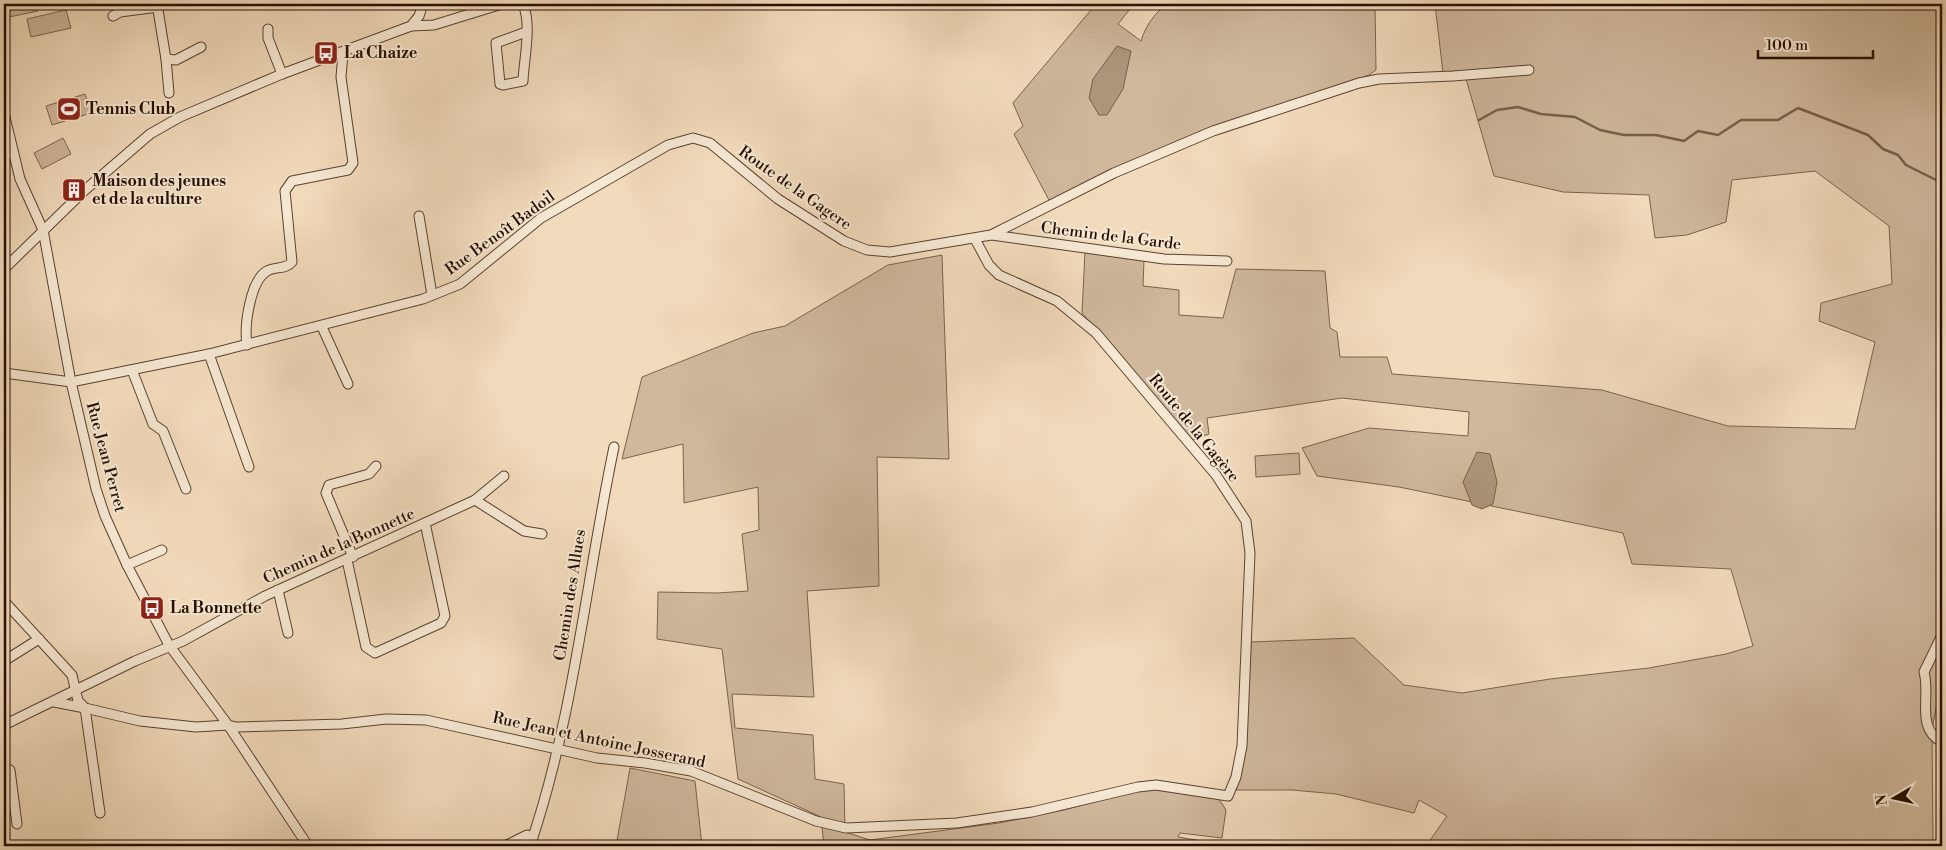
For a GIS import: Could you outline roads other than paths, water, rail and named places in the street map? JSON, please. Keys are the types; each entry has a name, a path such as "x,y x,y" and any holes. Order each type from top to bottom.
{"street":[{"path":"411,26 419,16 423,4"},
{"path":"4,269 119,159 150,134 180,117 282,74 343,53 411,26 434,25 502,4"},
{"path":"523,4 527,14 526,32 523,81 503,86 500,84 496,43 526,32"},
{"path":"113,16 120,12 158,6 169,93"},
{"path":"268,29 268,38 282,74"},
{"path":"166,59 176,60 202,47"},
{"path":"247,345 249,308 260,277 268,270 287,267 292,262 285,191 292,181 348,170 353,163 341,77 343,53"},
{"path":"991,235 1114,173 1213,131 1359,82 1529,70"},
{"name":"Rue Jean Perret","path":"4,113 20,179 43,230 72,382 96,489 127,565 169,646 228,725 307,846"},
{"name":"Rue Benoît Badoil","path":"4,373 72,382 247,345 322,327 432,296 460,284 541,218 668,145 692,138 710,144"},
{"name":"Route de la Gagere","path":"710,144 778,198 844,241 867,250 890,252 991,235"},
{"path":"419,216 432,296"},
{"name":"Chemin de la Garde","path":"991,235 1164,260 1227,261"},
{"name":"Route de la Gagère","path":"975,239 989,265 999,275 1057,301 1096,333 1216,475 1246,521 1250,553 1242,746 1236,777 1228,796"},
{"path":"322,327 348,384"},
{"path":"209,354 249,467"},
{"path":"132,370 153,424 164,431 186,489"},
{"name":"Chemin des Allues","path":"530,846 558,754 557,749 580,636 598,523 614,447"},
{"path":"376,466 369,474 329,485 326,493 350,558 366,647 375,652 441,623 445,616 425,523"},
{"name":"Chemin de la Bonnette","path":"76,690 183,641 278,590 475,500 504,476"},
{"path":"475,500 524,531 542,534"},
{"path":"127,565 162,550"},
{"path":"278,590 288,633"},
{"path":"4,601 72,675 78,701 85,708 100,813"},
{"path":"1942,635 1924,672 1927,683 1925,721 1934,738 1942,742"},
{"path":"4,661 39,638"},
{"path":"4,726 76,690"},
{"name":"Rue Jean et Antoine Josserand","path":"54,702 140,721 196,727 228,725 236,727 278,727 386,719 426,720 597,758 645,763 691,771 816,821 846,828 957,823 1032,812 1138,787 1156,785 1228,796"},
{"path":"10,770 8,797 17,824"},
{"path":"505,846 527,835 534,837"}],"waterway":[{"path":"1479,120 1497,110 1518,107 1541,114 1575,117 1600,130 1624,135 1656,135 1684,141 1698,131 1718,135 1741,120 1778,120 1798,108 1868,135 1883,149 1898,155 1906,165 1942,183"}],"place":[{"name":"La Chaize","path":"326,53"},
{"name":"Tennis Club","path":"69,109"},
{"name":"Maison des jeunes et de la culture","path":"74,190"},
{"name":"La Bonnette","path":"152,608"}]}
